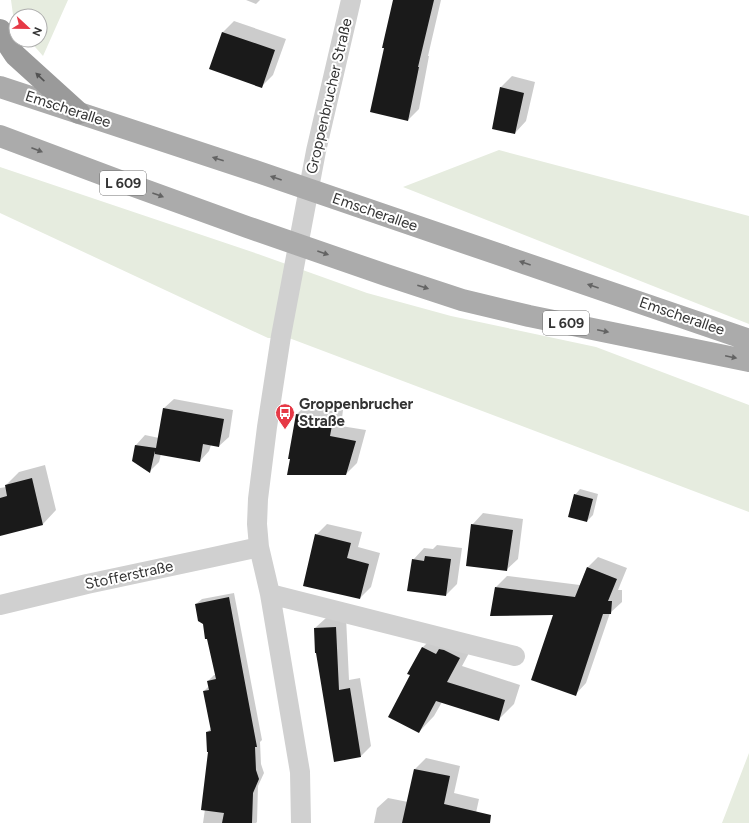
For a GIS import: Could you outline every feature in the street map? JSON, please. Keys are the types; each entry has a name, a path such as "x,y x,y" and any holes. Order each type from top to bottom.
{"highway":[{"path":"0,30 1,34 15,55 78,113"}],"main road":[{"name":"Emscherallee","path":"0,87 256,171 749,340"},
{"name":"Emscherallee","path":"0,136 247,227 462,300 507,311 749,361"}],"street":[{"name":"Groppenbrucher Straße","path":"300,823 300,772 270,594 259,546 257,524 258,499 281,336 316,151 351,0"},
{"name":"Stofferstraße","path":"0,605 259,546"},
{"path":"270,594 515,656"}],"shaded area":[{"path":"11,0 68,0 48,45 48,8 12,8"},
{"path":"36,48 47,48 43,56"},
{"path":"499,150 749,216 749,324 403,187"},
{"path":"0,167 258,254 367,293 451,316 596,347 749,405 749,512 289,338 268,338 0,213"},
{"path":"749,753 749,823 722,823"}],"building":[{"path":"393,0 434,0 418,67 408,121 370,112"},
{"path":"222,32 275,50 262,88 209,69"},
{"path":"500,87 524,93 515,134 492,129"},
{"path":"163,408 224,419 219,447 203,444 200,462 155,454 155,451 150,473 132,461 135,445 156,448"},
{"path":"296,414 333,420 330,436 356,441 346,475 287,475 290,459 288,459"},
{"path":"32,478 43,525 0,536 0,498 7,496 5,485"},
{"path":"574,494 593,499 587,522 568,517"},
{"path":"471,524 513,530 507,571 466,566"},
{"path":"315,534 351,543 347,558 369,564 360,599 303,586"},
{"path":"425,556 451,559 446,596 407,591 412,559 424,561"},
{"path":"587,567 617,579 608,601 612,601 611,614 603,614 576,696 531,680 553,615 490,616 495,587 575,597"},
{"path":"229,597 257,747 255,747 256,770 259,779 253,793 252,823 222,823 224,813 201,810 208,752 206,732 211,731 203,691 209,690 207,681 216,679 207,639 205,639 203,624 198,621 195,604"},
{"path":"336,627 339,690 350,688 361,757 334,762 315,653 314,628"},
{"path":"422,647 436,654 439,649 444,650 460,658 447,682 505,700 499,721 436,701 419,733 388,717 410,675 407,674"},
{"path":"414,769 450,776 444,804 491,815 490,823 402,823"}],"place":[{"name":"Groppenbrucher Straße","path":"285,430"}]}
